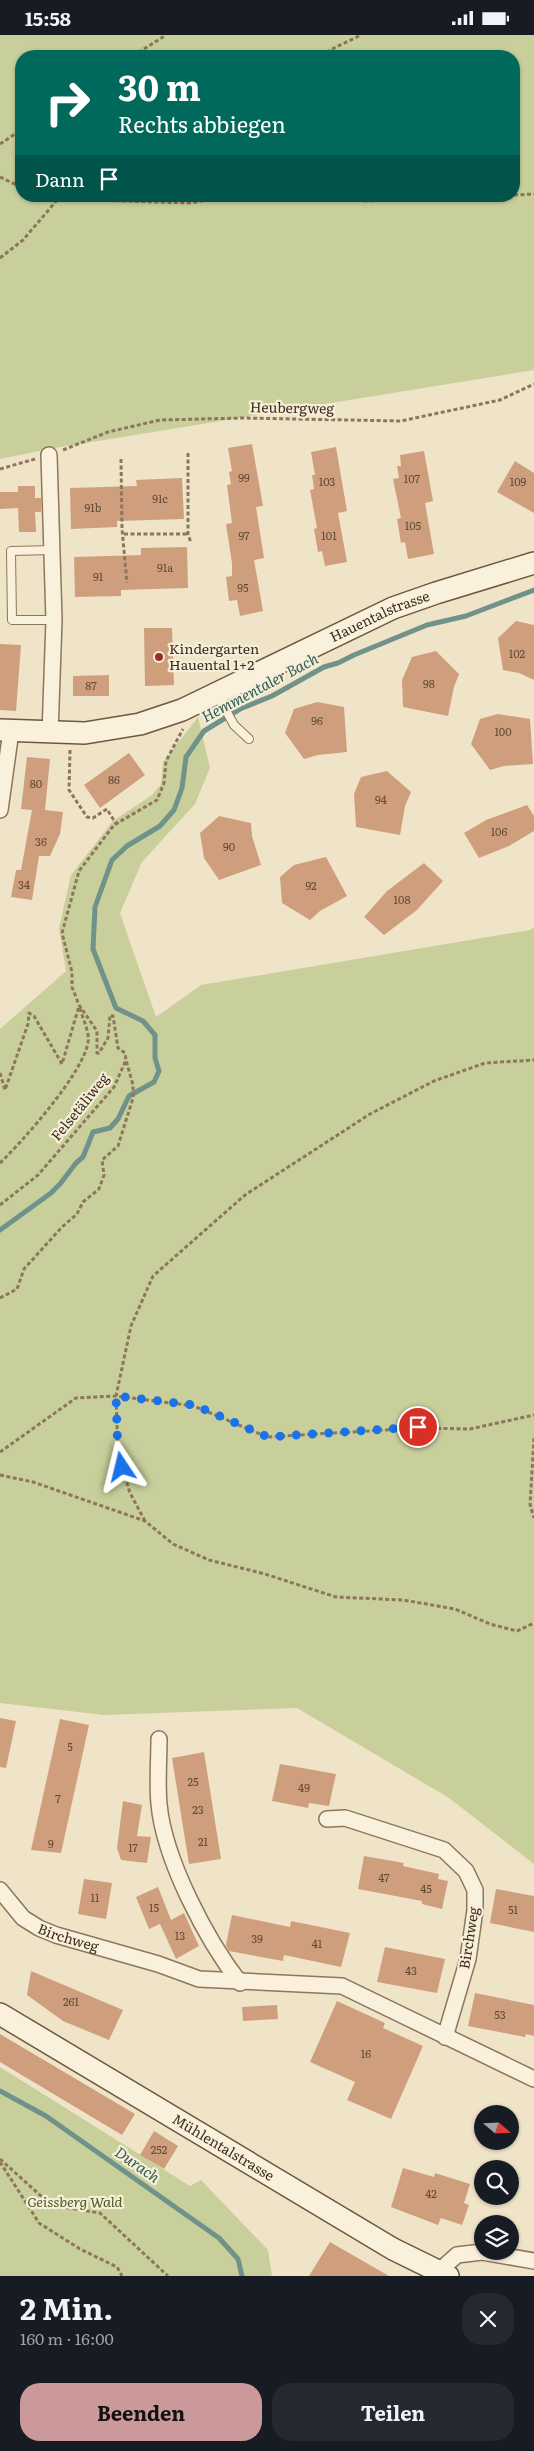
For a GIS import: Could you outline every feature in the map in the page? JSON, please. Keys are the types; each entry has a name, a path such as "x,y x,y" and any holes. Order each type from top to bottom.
{"street":[{"path":"49,455 54,620 50,734"},
{"name":"Hauentalstrasse","path":"6,731 50,734 84,733 140,724 182,710 393,609 443,591 534,563"},
{"path":"0,810 6,731"},
{"path":"159,1739 159,1804 171,1859 221,1959 240,1983"},
{"name":"Birchweg","path":"327,1819 345,1818 444,1850 466,1871 475,1890 475,1910 468,1959 445,2037"},
{"name":"Birchweg","path":"0,1890 23,1918 38,1928 158,1964 199,1979 240,1983 317,1983 342,1986 534,2079"},
{"name":"Mühlentalstrasse","path":"0,2015 393,2249 443,2274"},
{"path":"443,2274 457,2255 482,2251 534,2261"}],"lane":[{"path":"52,550 11,551 12,621 54,620"},
{"path":"217,693 234,725 249,739"}],"path":[{"path":"142,50 166,35"},
{"path":"330,50 361,35"},
{"path":"0,144 15,134"},
{"path":"0,177 15,184"},
{"path":"520,195 534,194"},
{"path":"0,258 23,240 55,202"},
{"path":"158,202 196,202"},
{"name":"Heubergweg","path":"0,469 49,455 108,432 160,420 243,418 401,421 500,399 534,384"},
{"path":"188,453 188,534 191,543"},
{"path":"121,459 122,529 124,534 122,542 126,557 127,583"},
{"path":"124,534 188,534"},
{"name":"Felsetäliweg","path":"0,1205 38,1175 114,1087 126,1060 125,1053 118,1048 113,1017 110,1015 108,1038 99,1053 97,1053 96,1031 79,1005 72,987 72,972 62,933 79,871 116,823 157,800 164,783 166,761 175,740 187,722"},
{"path":"70,744 69,791 87,817 92,818 107,809 116,823"},
{"path":"0,1073 5,1090 28,1025 29,1013 34,1016 62,1064 79,1005"},
{"path":"0,1163 64,1088 85,1058 89,1040 79,1005"},
{"path":"0,1298 17,1289 24,1269 62,1227 77,1214 83,1203 99,1189 104,1175 102,1160 118,1146 133,1098 133,1085 126,1060"},
{"path":"145,1521 130,1493 118,1455 116,1396 131,1326 153,1276 245,1195 370,1114 434,1081 485,1063 534,1060"},
{"path":"0,1452 76,1398 116,1396 194,1405 268,1437 418,1427 470,1429 534,1415"},
{"path":"534,1438 530,1504 534,1518"},
{"path":"0,1475 33,1482 145,1521 173,1544 209,1560 264,1574 336,1597 403,1599 456,1609 490,1624 517,1631 534,1623"},
{"path":"0,2160 39,2223 80,2249 117,2267 122,2276"},
{"path":"0,2160 51,2205 100,2213 168,2276"}],"green space":[{"path":"0,35 534,35 534,370 49,449 0,459"},
{"path":"198,717 210,768 195,804 142,862 120,913 156,1017 201,985 530,930 534,927 534,1864 449,1798 297,1708 104,1715 0,1703 0,1029 66,971 59,928 71,875 113,821 152,795 161,784 163,762"},
{"name":"Geissberg Wald","path":"0,2067 190,2186 201,2180 268,2250 272,2276 0,2276"}],"building":[{"path":"252,444 263,506 256,507 264,558 254,560 263,611 240,616 237,600 229,601 226,577 232,576 226,524 232,523 227,485 231,484 229,472 232,471 228,448"},
{"path":"336,447 347,511 338,513 347,562 325,566 322,551 318,552 314,529 317,528 310,490 314,489 312,475 315,475 311,452"},
{"path":"424,451 433,501 425,503 434,554 408,559 405,542 401,543 397,519 401,518 393,479 399,478 397,466 401,466 400,455"},
{"path":"515,461 534,473 534,513 497,492"},
{"path":"182,478 184,519 117,521 117,527 71,529 70,488 137,486 136,480"},
{"path":"18,486 35,486 35,498 41,498 41,512 35,512 36,532 19,532 18,508 0,509 0,492 18,492"},
{"path":"187,547 188,588 121,590 121,596 75,597 74,557 141,555 141,548"},
{"path":"516,621 534,625 534,680 519,673 503,670 498,638"},
{"name":"Kindergarten Hauental 1+2","path":"144,628 172,628 174,685 145,686"},
{"path":"0,644 21,645 16,711 0,710"},
{"path":"436,651 459,674 454,687 448,716 403,707 402,680 412,657"},
{"path":"109,675 109,696 73,696 73,676"},
{"path":"317,702 344,707 347,752 318,755 304,759 285,733 294,709"},
{"path":"498,714 530,719 533,764 504,766 490,770 471,744 480,719"},
{"path":"129,753 145,775 100,808 84,785"},
{"path":"27,757 50,759 45,810 63,812 60,834 50,856 39,856 32,900 11,897 16,870 21,870 32,810 21,809"},
{"path":"387,771 411,792 405,806 400,835 356,827 354,794 361,777"},
{"path":"527,805 534,816 534,831 509,846 479,858 464,833 486,820"},
{"path":"219,816 251,823 252,836 261,865 219,880 204,858 200,833"},
{"path":"326,857 347,896 320,911 310,920 282,903 280,877 294,865"},
{"path":"424,863 443,881 417,910 384,935 364,917 387,891"},
{"path":"0,1718 16,1721 6,1768 0,1767"},
{"path":"60,1719 89,1725 61,1853 31,1850"},
{"path":"204,1752 221,1859 189,1864 172,1758"},
{"path":"280,1764 336,1774 329,1806 309,1803 308,1808 272,1801"},
{"path":"123,1801 142,1805 137,1836 151,1837 147,1863 121,1860 117,1848"},
{"path":"364,1856 404,1863 403,1866 439,1874 438,1879 448,1881 442,1909 422,1904 422,1901 358,1889"},
{"path":"84,1879 112,1883 106,1919 78,1914"},
{"path":"158,1887 171,1920 184,1913 199,1946 176,1959 160,1924 149,1929 136,1897"},
{"path":"496,1889 534,1896 534,1932 490,1923"},
{"path":"232,1915 290,1927 291,1921 350,1933 341,1967 284,1955 283,1961 229,1951 226,1945"},
{"path":"385,1947 445,1959 437,1993 377,1982"},
{"path":"31,1971 123,2010 109,2040 63,2021 27,1995"},
{"path":"475,1993 534,2005 534,2036 526,2034 525,2037 468,2026"},
{"path":"337,2001 385,2023 383,2028 423,2046 391,2119 347,2100 355,2082 310,2062"},
{"path":"277,2005 278,2019 243,2021 242,2007"},
{"path":"0,2034 135,2114 122,2135 0,2062"},
{"path":"154,2131 178,2146 164,2169 140,2155"},
{"path":"403,2168 434,2177 435,2173 470,2184 464,2203 469,2205 462,2225 441,2218 438,2225 391,2207"},
{"path":"330,2242 389,2276 309,2276"}],"waterway":[{"name":"Hemmentaler Bach","path":"0,1230 51,1193 83,1157 93,1132 110,1128 118,1119 129,1096 154,1082 159,1071 155,1058 155,1035 143,1021 116,1008 93,949 95,907 112,860 127,846 160,826 174,810 182,788 186,757 204,731 240,709 272,696 324,667 338,663 427,625 466,616 534,590"},
{"name":"Durach","path":"0,2091 46,2116 219,2238 238,2259 242,2276"}],"place":[{"name":"Kindergarten Hauental 1+2","path":"159,657"}],"route":[{"path":"122,1467 118,1455 116,1396 194,1405 268,1437 418,1427"}]}
